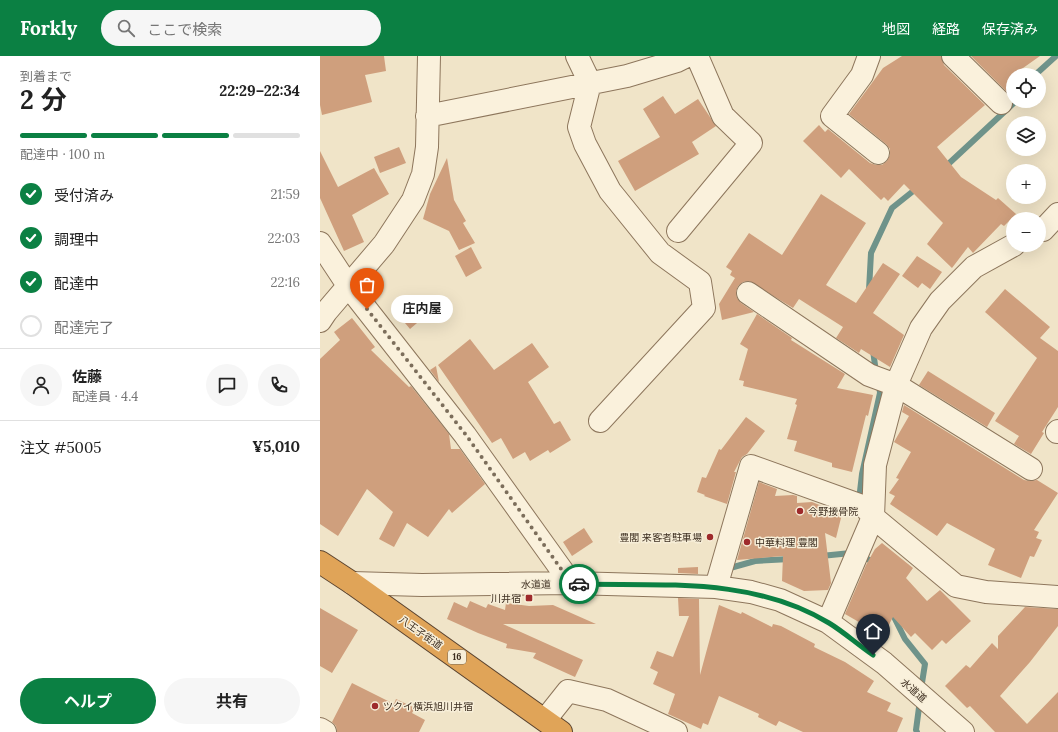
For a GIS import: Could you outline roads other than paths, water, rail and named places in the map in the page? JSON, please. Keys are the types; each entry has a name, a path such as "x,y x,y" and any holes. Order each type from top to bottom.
{"highway":[{"name":"八王子街道","path":"320,562 352,583 553,726"}],"street":[{"path":"320,322 326,312 384,244 413,200 423,174 427,148 429,56"},
{"path":"577,56 590,83 579,127 585,144 618,202 660,252 700,282 704,308 600,421"},
{"path":"427,116 627,76 677,61 687,56"},
{"path":"678,231 751,143 723,116 697,56"},
{"path":"869,56 862,75 832,116 878,153"},
{"path":"953,56 1001,103"},
{"path":"1047,230 1058,214"},
{"path":"320,243 349,286 466,435 571,583"},
{"path":"828,622 873,517 875,465 896,385 921,328 940,301 974,267 1006,249"},
{"path":"748,293 869,375 896,385 1031,469"},
{"path":"716,586 751,466 865,507 873,517 956,586 986,592 1058,597"},
{"name":"水道道","path":"352,583 422,585 571,583 716,586 751,592 780,600 828,622 884,664 963,732"},
{"path":"553,726 568,691 607,700 676,732"},
{"path":"320,729 325,732"}],"waterway":[{"path":"1043,68 1056,56"},
{"path":"944,168 1008,108"},
{"path":"869,290 871,253 892,208 917,188"},
{"path":"873,350 876,373"},
{"path":"859,500 862,474 880,393 879,384"},
{"path":"821,556 851,553 870,560 872,566"},
{"path":"730,568 755,561 790,559"},
{"path":"892,613 905,639 925,664 921,689"},
{"path":"917,732 920,700"}],"place":[{"name":"庄内屋","path":"367,309"},
{"name":"今野接骨院","path":"800,511"},
{"name":"豊閣 来客者駐車場","path":"710,537"},
{"name":"中華料理 豊閣","path":"747,542"},
{"name":"川井宿","path":"529,598"},
{"name":"ツクイ横浜旭川井宿","path":"375,706"}]}
